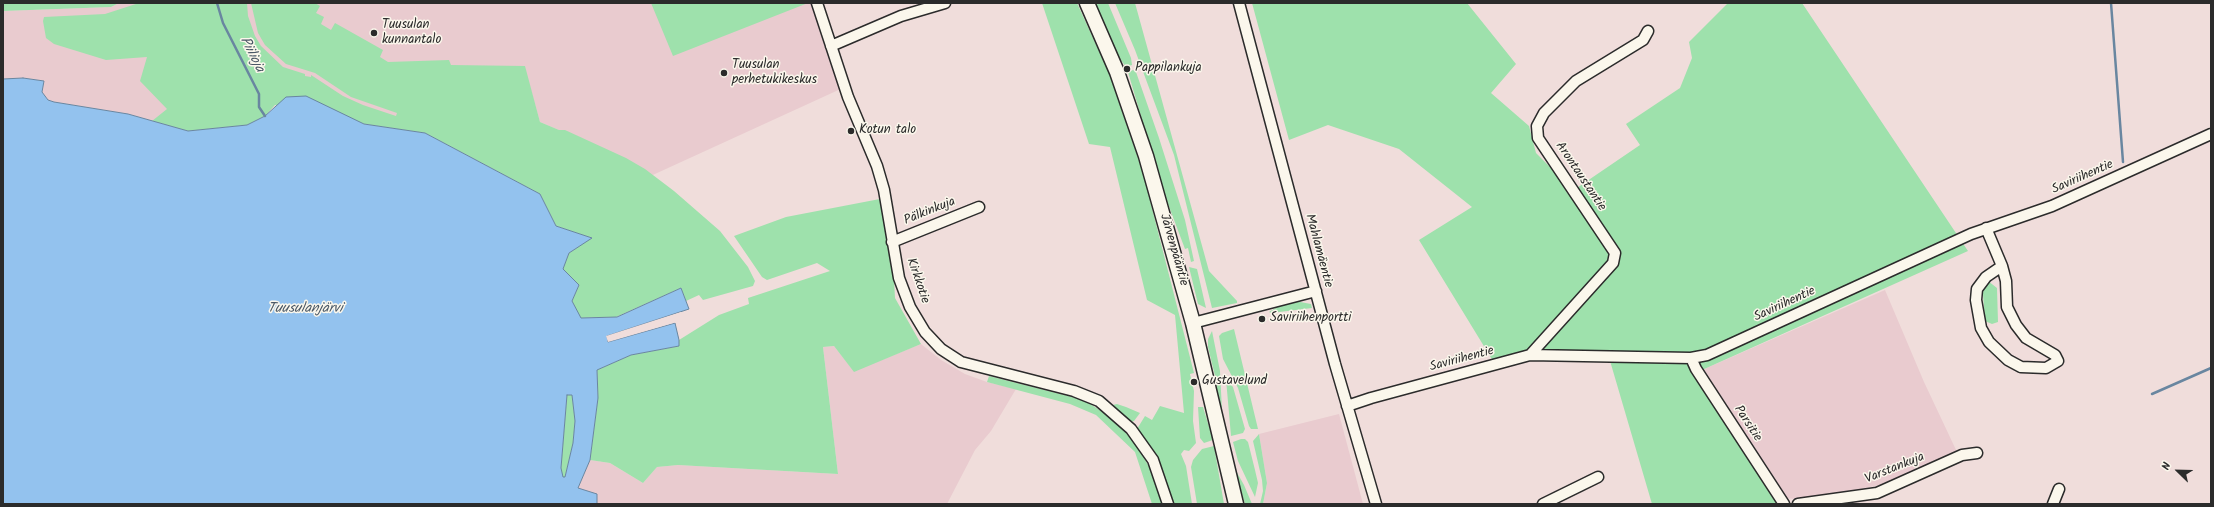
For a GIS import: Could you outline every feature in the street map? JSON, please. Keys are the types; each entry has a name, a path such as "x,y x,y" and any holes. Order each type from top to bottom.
{"main road":[{"name":"Järvenpääntie","path":"1086,3 1117,72 1146,156 1193,323 1236,504"}],"street":[{"name":"Kirkkotie","path":"817,3 853,110 877,166 884,190 899,278 910,307 926,332 941,349 961,362 978,368 1046,384 1099,401 1131,429 1153,460 1168,504"},
{"path":"831,46 901,16 945,3"},
{"name":"Mahlamäentie","path":"1239,3 1316,291 1376,504"},
{"name":"Arontaustantie","path":"1530,355 1613,263 1615,254 1538,138 1537,126 1544,113 1576,81 1643,40 1648,30"},
{"name":"Saviriihentie","path":"1348,406 1371,398 1530,355 1691,358 1707,355 1986,228 2052,206 2211,134"},
{"name":"Pälkinkuja","path":"892,242 979,207"},
{"path":"1986,228 2002,266 2006,281 2006,307 2016,325 2026,338 2055,355 2058,361 2046,368 2021,367 2008,360 1989,342 1981,328 1976,300 1977,289 1986,277 2002,266"},
{"path":"1193,323 1316,291"},
{"name":"Parsitie","path":"1691,358 1696,369 1784,504"},
{"name":"Varstankuja","path":"1798,504 1877,494 1962,455 1977,453"},
{"path":"1543,504 1598,478"},
{"path":"2053,504 2059,489"}],"shaded area":[{"path":"119,3 820,3 845,87 644,179 596,146 540,122 524,66 425,133 341,115 275,105 188,131 128,114 48,100 42,92 44,81 23,78 3,79 3,11 111,7"},
{"path":"1885,290 1924,382 1957,452 1889,483 1808,500 1784,498 1702,370"},
{"path":"921,344 941,360 965,374 987,382 1016,389 991,431 975,450 947,504 597,504 596,494 578,488 590,460 610,463 643,483 657,467 678,465 838,474 823,347 834,346 854,371"},
{"path":"1339,414 1363,504 1263,504 1267,483 1259,434"}],"green space":[{"path":"3,3 119,3 111,7 3,11"},
{"path":"139,3 247,3 248,16 255,36 261,46 283,67 305,74 305,76 311,77 311,75 343,96 363,105 396,116 397,113 351,97 315,73 286,64 265,45 258,33 251,3 315,3 320,6 316,13 324,17 321,24 331,30 335,23 383,50 380,57 388,62 449,60 451,65 525,66 540,122 559,130 565,130 626,158 645,169 674,191 720,231 748,267 755,281 753,286 703,300 699,295 686,301 681,288 616,317 580,318 572,301 579,285 562,269 569,253 591,238 556,226 540,194 425,133 364,124 341,115 275,105 265,116 247,125 188,131 152,121 167,109 140,81 147,57 106,60 54,44 46,38 43,21 44,17 105,14"},
{"path":"651,3 808,3 673,56"},
{"path":"1042,3 1077,3 1109,73 1143,173 1194,373 1190,374 1194,391 1193,421 1196,443 1189,451 1184,450 1181,454 1186,466 1192,504 1172,504 1164,474 1137,429 1145,416 1152,420 1160,406 1184,413 1175,315 1147,300 1110,147 1089,144"},
{"path":"1093,3 1108,3 1131,58 1132,65 1126,67 1114,51"},
{"path":"1115,3 1135,3 1209,271 1237,301 1237,303 1212,308 1174,155 1135,50"},
{"path":"1252,3 1467,3 1516,64 1491,93 1529,126 1536,153 1553,170 1568,194 1640,145 1626,124 1680,88 1692,58 1689,42 1728,3 1802,3 1968,251 1702,370 1782,504 1652,504 1608,354 1493,361 1419,240 1472,207 1399,149 1328,125 1289,140"},
{"path":"1133,70 1136,72 1159,138 1185,220 1194,261 1191,262 1188,248 1185,249 1162,188 1128,72"},
{"path":"885,198 892,242 895,298 921,344 854,372 834,346 823,347 838,474 678,465 657,467 643,483 610,463 590,460 598,398 597,370 631,355 679,346 679,340 719,315 749,304 748,298 830,271 817,263 767,280 762,277 734,236 786,217"},
{"path":"1189,267 1197,269 1206,308 1198,304"},
{"path":"1988,281 1997,288 1998,322 1992,324 1985,321 1983,294 1984,284"},
{"path":"1295,301 1311,304 1312,308 1269,312 1284,303"},
{"path":"1234,329 1258,429 1251,429 1249,426 1238,388 1223,359 1219,336 1222,333"},
{"path":"1212,331 1220,371 1222,411 1219,410 1216,380 1208,347 1208,339"},
{"path":"989,376 1084,400 1101,411 1120,426 1138,447 1153,474 1163,504 1152,504 1135,452 1096,415 1070,404 987,382"},
{"path":"1226,379 1233,387 1245,429 1243,433 1231,436"},
{"path":"567,395 572,395 575,421 573,443 565,477 562,478 561,468"},
{"path":"1117,404 1140,413 1134,421 1131,422 1113,405"},
{"path":"1198,407 1203,407 1213,440 1204,443 1200,438"},
{"path":"1259,434 1267,483 1263,504 1260,504 1263,491 1262,480 1253,441"},
{"path":"1245,439 1248,442 1255,470 1258,483 1255,497 1238,461 1233,442"},
{"path":"1214,446 1224,504 1197,504 1191,467 1193,460 1202,449"},
{"path":"1235,469 1244,485 1252,504 1245,504"}],"water":[{"name":"Tuusulanjärvi","path":"23,78 44,81 42,92 48,100 128,114 188,131 247,125 265,116 286,97 306,96 364,124 425,133 540,194 556,226 592,238 569,253 563,269 579,285 572,301 581,318 617,317 681,288 689,309 607,336 608,342 675,323 679,346 631,355 597,370 598,398 590,460 578,488 597,494 597,504 3,504 3,79","holes":["567,395 572,395 575,421 573,443 565,477 563,477 561,468"]}],"pier":[{"path":"681,312 682,314 609,337 610,339 675,321 677,322 608,342 606,336"}],"waterway":[{"name":"Piilioja","path":"217,3 223,23 259,94 259,107 265,116"},
{"path":"2111,3 2123,162"},
{"path":"2152,394 2211,368"}],"place":[{"name":"Tuusulan kunnantalo","path":"374,33"},
{"name":"Pappilankuja","path":"1127,69"},
{"name":"Tuusulan perhetukikeskus","path":"724,73"},
{"name":"Kotun talo","path":"851,131"},
{"name":"Saviriihenportti","path":"1262,319"},
{"name":"Gustavelund","path":"1194,382"}]}
